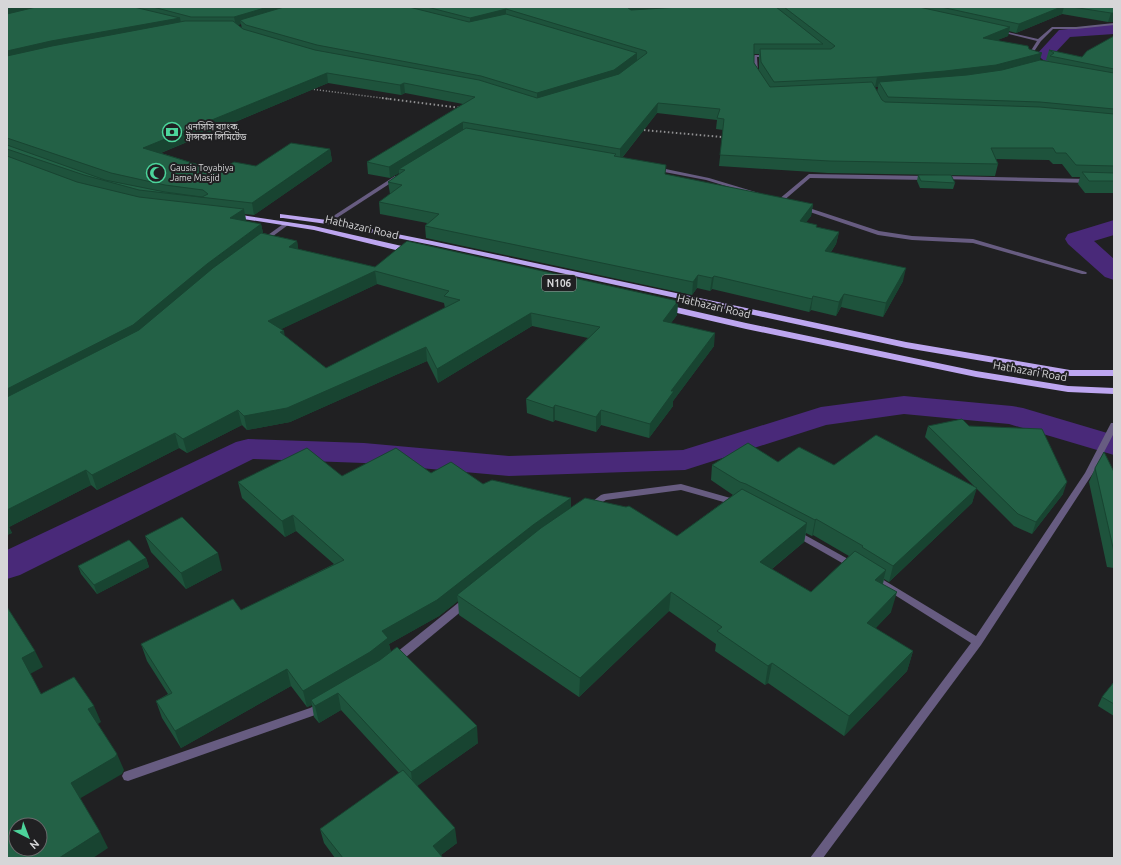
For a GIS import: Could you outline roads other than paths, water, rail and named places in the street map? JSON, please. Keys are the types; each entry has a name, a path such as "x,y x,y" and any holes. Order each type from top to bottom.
{"highway":[{"name":"Hathazari Road","path":"419,252 314,228 221,211 327,222 906,345 1070,373 1114,373"},
{"name":"Hathazari Road","path":"655,305 746,326 976,374 1068,389 1114,392"}],"street":[{"path":"1036,59 1029,57 1039,40 1052,28 1076,28 1114,24"},
{"path":"994,30 1039,40"},
{"path":"760,78 756,72 755,56 770,56"},
{"path":"652,169 707,179 766,196"},
{"path":"327,222 406,172"},
{"path":"780,201 809,176 1098,181"},
{"path":"773,199 788,203"},
{"path":"796,206 878,233 912,238 973,241 1084,273"},
{"path":"256,247 286,224"},
{"path":"816,858 977,642 1089,474 1114,425"},
{"path":"580,514 604,497 681,488 740,503 747,507"},
{"path":"789,529 824,548 977,642"},
{"path":"390,664 476,594"},
{"path":"128,776 314,711 333,700"}],"waterway":[{"path":"1114,29 1065,33 1045,54 1052,58 1069,63 1114,69"},
{"path":"1114,227 1077,239 1114,272"},
{"path":"7,566 248,449 364,453 509,466 685,460 821,416 904,405 1012,415 1114,445"}],"railway":[{"path":"302,88 382,98"},
{"path":"382,98 390,99"},
{"path":"382,98 469,109"},
{"path":"632,129 733,138"}],"place":[{"name":"এনসিসি ব্যাংক, ট্রান্সকম লিমিটেড","path":"172,132"},
{"name":"Gausia Toyabiya Jame Masjid","path":"156,173"}]}
